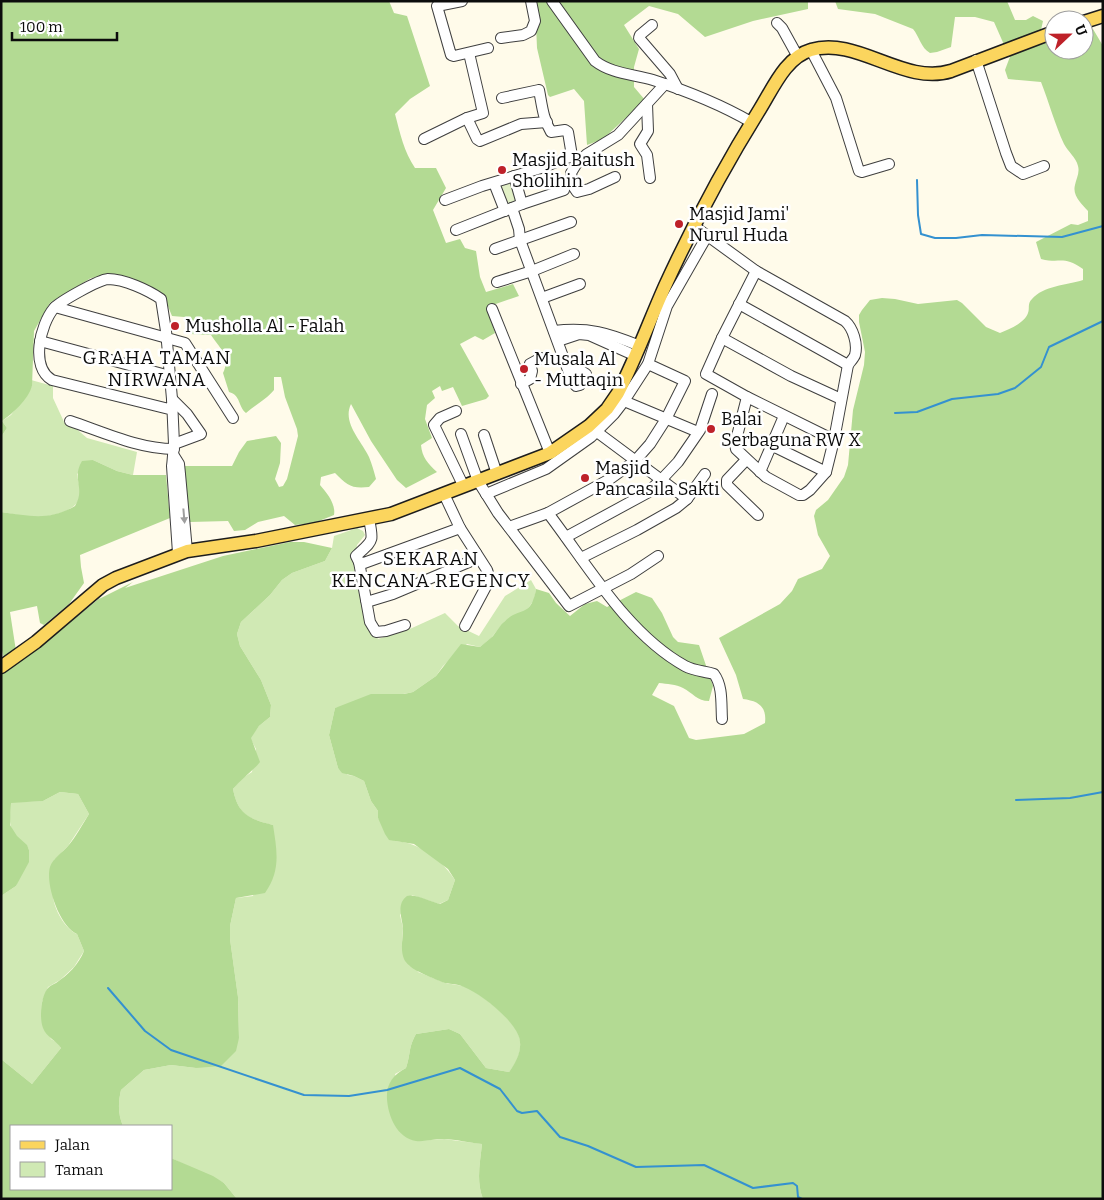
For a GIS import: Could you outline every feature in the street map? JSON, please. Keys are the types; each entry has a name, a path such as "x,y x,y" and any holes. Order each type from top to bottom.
{"main road":[{"path":"1,667 36,642 103,585 116,578 183,552 256,541 391,514 545,455 610,412 694,226 751,122 786,68 798,56 811,50 826,48 844,50 868,56 916,73 943,73 1044,36"}],"street":[{"path":"462,1 438,6 451,55 454,56 488,48"},
{"path":"502,38 523,35 531,31 534,21 531,1"},
{"path":"552,1 595,61 600,65 617,72 664,84 711,101 751,122"},
{"path":"777,23 782,28 798,56"},
{"path":"652,25 640,35 640,38 670,74 678,89"},
{"path":"811,50 836,98 859,171 862,172 889,164"},
{"path":"424,139 467,118 483,113 469,53"},
{"path":"976,60 1011,166 1023,174 1044,166"},
{"path":"615,177 589,189 576,192 573,186 572,174 577,163 587,154 618,135 664,84"},
{"path":"445,200 572,156 568,132 565,130 551,132 541,108 539,90 502,98"},
{"path":"647,104 648,131 640,144 647,155 650,178"},
{"path":"467,118 476,139 480,140 521,124 547,122"},
{"path":"514,176 522,204"},
{"path":"494,183 519,229 520,240 568,367"},
{"path":"456,230 564,190"},
{"path":"495,249 570,222"},
{"path":"694,226 756,271 847,323 854,337 855,355 848,365 826,472 810,490 801,496 766,477 746,460 736,448 735,444 747,397"},
{"path":"486,494 546,469 597,432 610,412 624,401 648,364 667,306 707,236"},
{"path":"497,282 532,271 574,254"},
{"path":"756,271 706,374 747,397 834,440"},
{"path":"173,410 46,377 40,365 40,341 46,322 55,307 88,286 106,279 141,288 161,299 167,339 173,410 174,450 172,466 177,490 183,552"},
{"path":"542,298 580,284"},
{"path":"739,304 848,365"},
{"path":"55,307 167,339 184,342 233,418"},
{"path":"492,309 521,384 545,455 546,469"},
{"path":"554,331 609,334 638,351"},
{"path":"558,341 577,332"},
{"path":"722,338 791,376 841,399"},
{"path":"40,341 170,376"},
{"path":"521,384 530,379 532,371 530,364 540,358"},
{"path":"509,527 548,513 610,479 635,461 650,444 666,419 685,381 648,364"},
{"path":"566,537 647,493 661,480 678,462 698,432 712,394"},
{"path":"70,421 127,440 174,450 201,434 187,414 172,399"},
{"path":"624,401 698,432"},
{"path":"456,411 440,418 434,425 463,485"},
{"path":"760,472 784,416"},
{"path":"597,432 687,499"},
{"path":"461,434 478,481 486,494 569,606 631,574 658,556"},
{"path":"484,434 497,474"},
{"path":"771,445 826,472"},
{"path":"746,460 727,480 727,485 758,515"},
{"path":"581,558 664,516 687,499 705,474"},
{"path":"444,494 460,528 487,570 490,579 465,626"},
{"path":"548,513 629,620 648,640 685,666 695,671 714,674 718,679 721,693 722,719"},
{"path":"369,519 373,537 371,542 356,556 359,562 370,622 376,632 405,625"},
{"path":"359,562 364,563 460,528"},
{"path":"366,600 370,602 393,594 469,562 476,553"}],"green space":[{"path":"1,1 389,1 394,13 407,16 430,86 410,99 395,114 405,149 415,168 436,168 446,188 433,210 446,243 460,239 465,248 476,251 480,277 486,292 513,284 519,296 487,307 495,333 483,340 475,336 460,344 489,396 486,399 462,406 453,387 442,391 440,386 432,391 435,398 427,405 425,419 432,438 421,445 426,460 437,472 406,488 397,480 371,441 351,404 349,418 351,425 369,457 376,479 369,487 353,487 335,473 321,477 320,485 332,503 334,515 314,523 295,525 284,516 258,522 245,530 234,531 228,521 190,522 184,466 232,466 247,441 276,436 281,443 280,463 275,479 279,487 283,486 287,479 298,436 285,397 281,377 274,377 274,390 246,413 238,398 229,392 223,373 226,362 225,357 211,335 190,334 184,317 172,316 165,299 108,276 91,278 50,303 34,331 32,386 24,401 2,421 7,428 1,437"},
{"path":"535,1 808,1 808,9 753,21 705,37 678,14 649,6 624,25 639,49 634,67 634,87 645,100 603,139 587,145 584,101 574,89 550,97 548,95 537,48"},
{"path":"835,1 1007,1 1015,20 1026,20 1033,16 1043,21 1041,30 1033,36 1044,37 1044,60 1094,60 1094,31 1103,46 1103,1199 483,1199 479,1179 482,1144 448,1139 416,1141 404,1136 395,1125 389,1112 387,1094 389,1084 397,1074 406,1068 416,1034 449,1029 460,1034 486,1068 509,1072 518,1056 519,1037 504,1015 479,995 462,986 445,983 422,973 411,967 405,960 402,951 403,928 401,911 404,899 410,895 440,904 448,900 455,880 448,869 414,844 389,840 378,818 378,811 371,801 364,781 342,773 338,768 329,735 335,708 371,694 404,694 413,692 436,676 461,644 480,647 493,636 505,621 528,608 534,598 536,589 549,593 556,603 570,616 585,604 597,601 607,607 636,592 652,598 662,613 673,637 678,642 699,645 713,686 709,701 698,698 680,687 659,683 652,695 674,706 689,738 696,740 744,734 765,723 763,708 753,701 743,699 736,675 719,638 780,604 792,591 798,579 822,569 830,556 818,535 814,516 816,510 828,500 844,477 848,465 853,410 864,365 865,352 859,322 859,315 862,310 870,300 882,298 918,304 957,300 986,327 1000,333 1024,320 1032,299 1042,291 1083,280 1083,269 1071,262 1041,259 1036,242 1071,224 1078,225 1088,221 1088,211 1078,200 1074,189 1079,171 1077,163 1064,144 1041,82 1008,79 1005,70 1011,54 1005,47 994,22 975,17 955,17 951,47 930,53 924,48 913,29 875,14 838,9"},
{"path":"511,180 519,203 507,207 499,184"},
{"path":"31,380 53,386 53,398 65,424 73,426 87,438 137,452 133,475 117,471 93,460 77,474 80,497 77,503 66,511 50,516 34,517 1,512 1,437 7,428 2,421 11,415 32,386"},
{"path":"93,460 117,471 133,475 166,475 170,518 80,555 84,583 69,604 44,625 40,623 37,606 10,612 16,651 4,658 1,647 1,512 30,516 48,516 66,511 75,506 79,494 79,467 82,461"},
{"path":"357,528 363,531 365,535 357,545 354,569 367,604 369,622 378,639 412,628 445,613 458,626 479,636 505,596 531,580 536,589 534,600 526,611 505,621 491,638 480,647 467,644 443,666 436,676 413,692 335,708 329,735 338,768 348,775 364,781 371,801 378,811 378,818 395,841 413,845 429,853 444,866 455,880 448,900 439,904 412,895 400,915 403,928 402,941 418,972 473,991 504,1015 516,1029 519,1036 518,1056 509,1072 486,1068 460,1034 449,1029 416,1034 406,1068 395,1074 417,1141 444,1139 482,1144 479,1179 483,1199 237,1199 224,1183 172,1158 172,1125 123,1125 119,1113 121,1090 144,1070 171,1065 196,1068 239,1038 238,997 230,926 236,898 253,896 273,825 251,818 246,814 238,805 233,789 241,779 252,772 256,749 250,738 259,726 270,717 271,705 261,680 240,646 237,634 241,622 270,595 282,580 292,573 325,561 332,548 334,536"},
{"path":"290,542 304,542 332,548 325,561 292,573 282,580 270,595 241,622 237,634 240,646 261,680 271,705 270,717 259,726 251,738 260,762 233,789 238,805 246,814 258,821 273,825 276,843 276,868 265,893 236,898 230,926 230,939 238,997 239,1038 236,1051 221,1066 196,1068 171,1065 144,1070 121,1090 119,1108 123,1125 10,1125 10,1190 172,1190 172,1158 213,1176 224,1183 237,1199 1,1199 1,1059 32,1084 61,1048 43,1028 41,1006 46,990 73,969 84,951 77,934 65,923 55,905 49,875 53,861 66,849 89,814 78,794 60,792 43,801 11,803 10,825 17,836 27,845 29,862 16,886 1,896 1,675 101,597 99,599 133,582 125,588 223,556"},
{"path":"60,792 78,794 89,814 68,846 54,860 53,882 54,901 58,912 68,928 77,934 84,951 74,967 60,980 48,987 42,1002 41,1015 51,1039 58,1043 61,1048 32,1084 1,1059 1,896 16,886 29,850 12,829 10,821 11,802 43,801"}],"waterway":[{"path":"917,180 918,215 921,234 935,238 982,235 1062,237 1103,226"},
{"path":"895,413 917,412 952,399 998,394 1015,388 1041,367 1049,347 1103,321"},
{"path":"1016,800 1070,798 1103,792"},
{"path":"108,988 145,1031 171,1050 304,1095 349,1096 387,1090 460,1068 500,1089 517,1111 522,1113 537,1111 560,1137 588,1146 636,1167 704,1165 753,1188 793,1183 797,1186 798,1197 802,1199"}],"place":[{"name":"Masjid Baitush Sholihin","path":"502,170"},
{"name":"Masjid Jami' Nurul Huda","path":"679,224"},
{"name":"Musholla Al - Falah","path":"175,326"},
{"name":"Musala Al - Muttaqin","path":"524,369"},
{"name":"Balai Serbaguna RW X","path":"711,429"},
{"name":"Masjid Pancasila Sakti","path":"585,478"}],"district":[{"name":"GRAHA TAMAN NIRWANA","path":"157,368"},
{"name":"SEKARAN KENCANA REGENCY","path":"431,569"}]}
